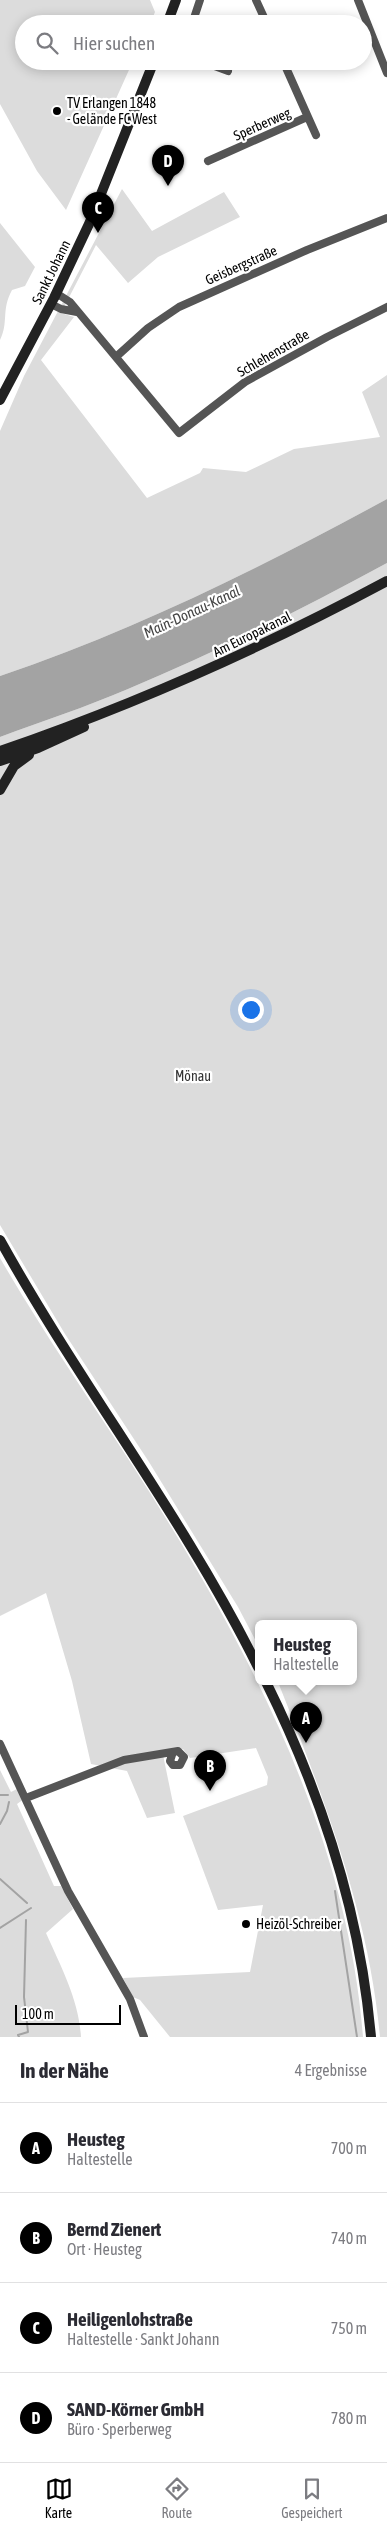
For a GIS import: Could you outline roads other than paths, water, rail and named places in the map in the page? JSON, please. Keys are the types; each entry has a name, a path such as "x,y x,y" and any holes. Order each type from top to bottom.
{"main road":[{"path":"171,15 176,0"},
{"name":"Sankt Johann","path":"0,400 51,304 102,197 151,70"},
{"name":"Am Europakanal","path":"0,751 125,706 260,646 387,580"},
{"name":"Am Europakanal","path":"0,761 38,748 110,716 125,706"},
{"path":"0,790 14,766 38,748"},
{"path":"0,1240 48,1322 197,1556 232,1614 255,1662"},
{"path":"267,1685 305,1767 335,1853 358,1946 371,2037"}],"street":[{"path":"195,15 200,0"},
{"path":"256,0 263,15"},
{"path":"358,0 364,15"},
{"path":"372,36 387,74"},
{"path":"287,70 307,117"},
{"name":"Sperberweg","path":"208,161 307,117 316,135"},
{"name":"Geisbergstraße","path":"117,356 148,328 179,307 387,218"},
{"path":"56,293 70,302 117,356"},
{"path":"51,304 61,309 77,312"},
{"name":"Schlehenstraße","path":"117,356 179,433 245,382 387,307"},
{"path":"0,1744 68,1890 130,1999 144,2037"},
{"path":"26,1798 124,1760 173,1752"}],"water":[{"name":"Main-Donau-Kanal","path":"387,499 387,563 227,645 161,675 112,696 0,737 0,676 149,618 293,549"}],"waterway":[{"path":"0,1795 8,1795"},
{"path":"0,1824 7,1811 9,1802"},
{"path":"0,1879 27,1903"},
{"path":"335,1891 357,2037"},
{"path":"0,1928 31,1908"},
{"path":"19,2037 18,2035 28,2032 24,1997 26,1920"}],"place":[{"name":"TV Erlangen 1848 - Gelände FC West","path":"57,111"},
{"name":"SAND-Körner GmbH","path":"168,186"},
{"name":"Heiligenlohstraße","path":"98,233"},
{"name":"Heusteg","path":"306,1743"},
{"name":"Bernd Zienert","path":"210,1791"},
{"name":"Heizöl-Schreiber","path":"246,1924"}],"park label":[{"name":"Mönau","path":"193,1076"}]}
